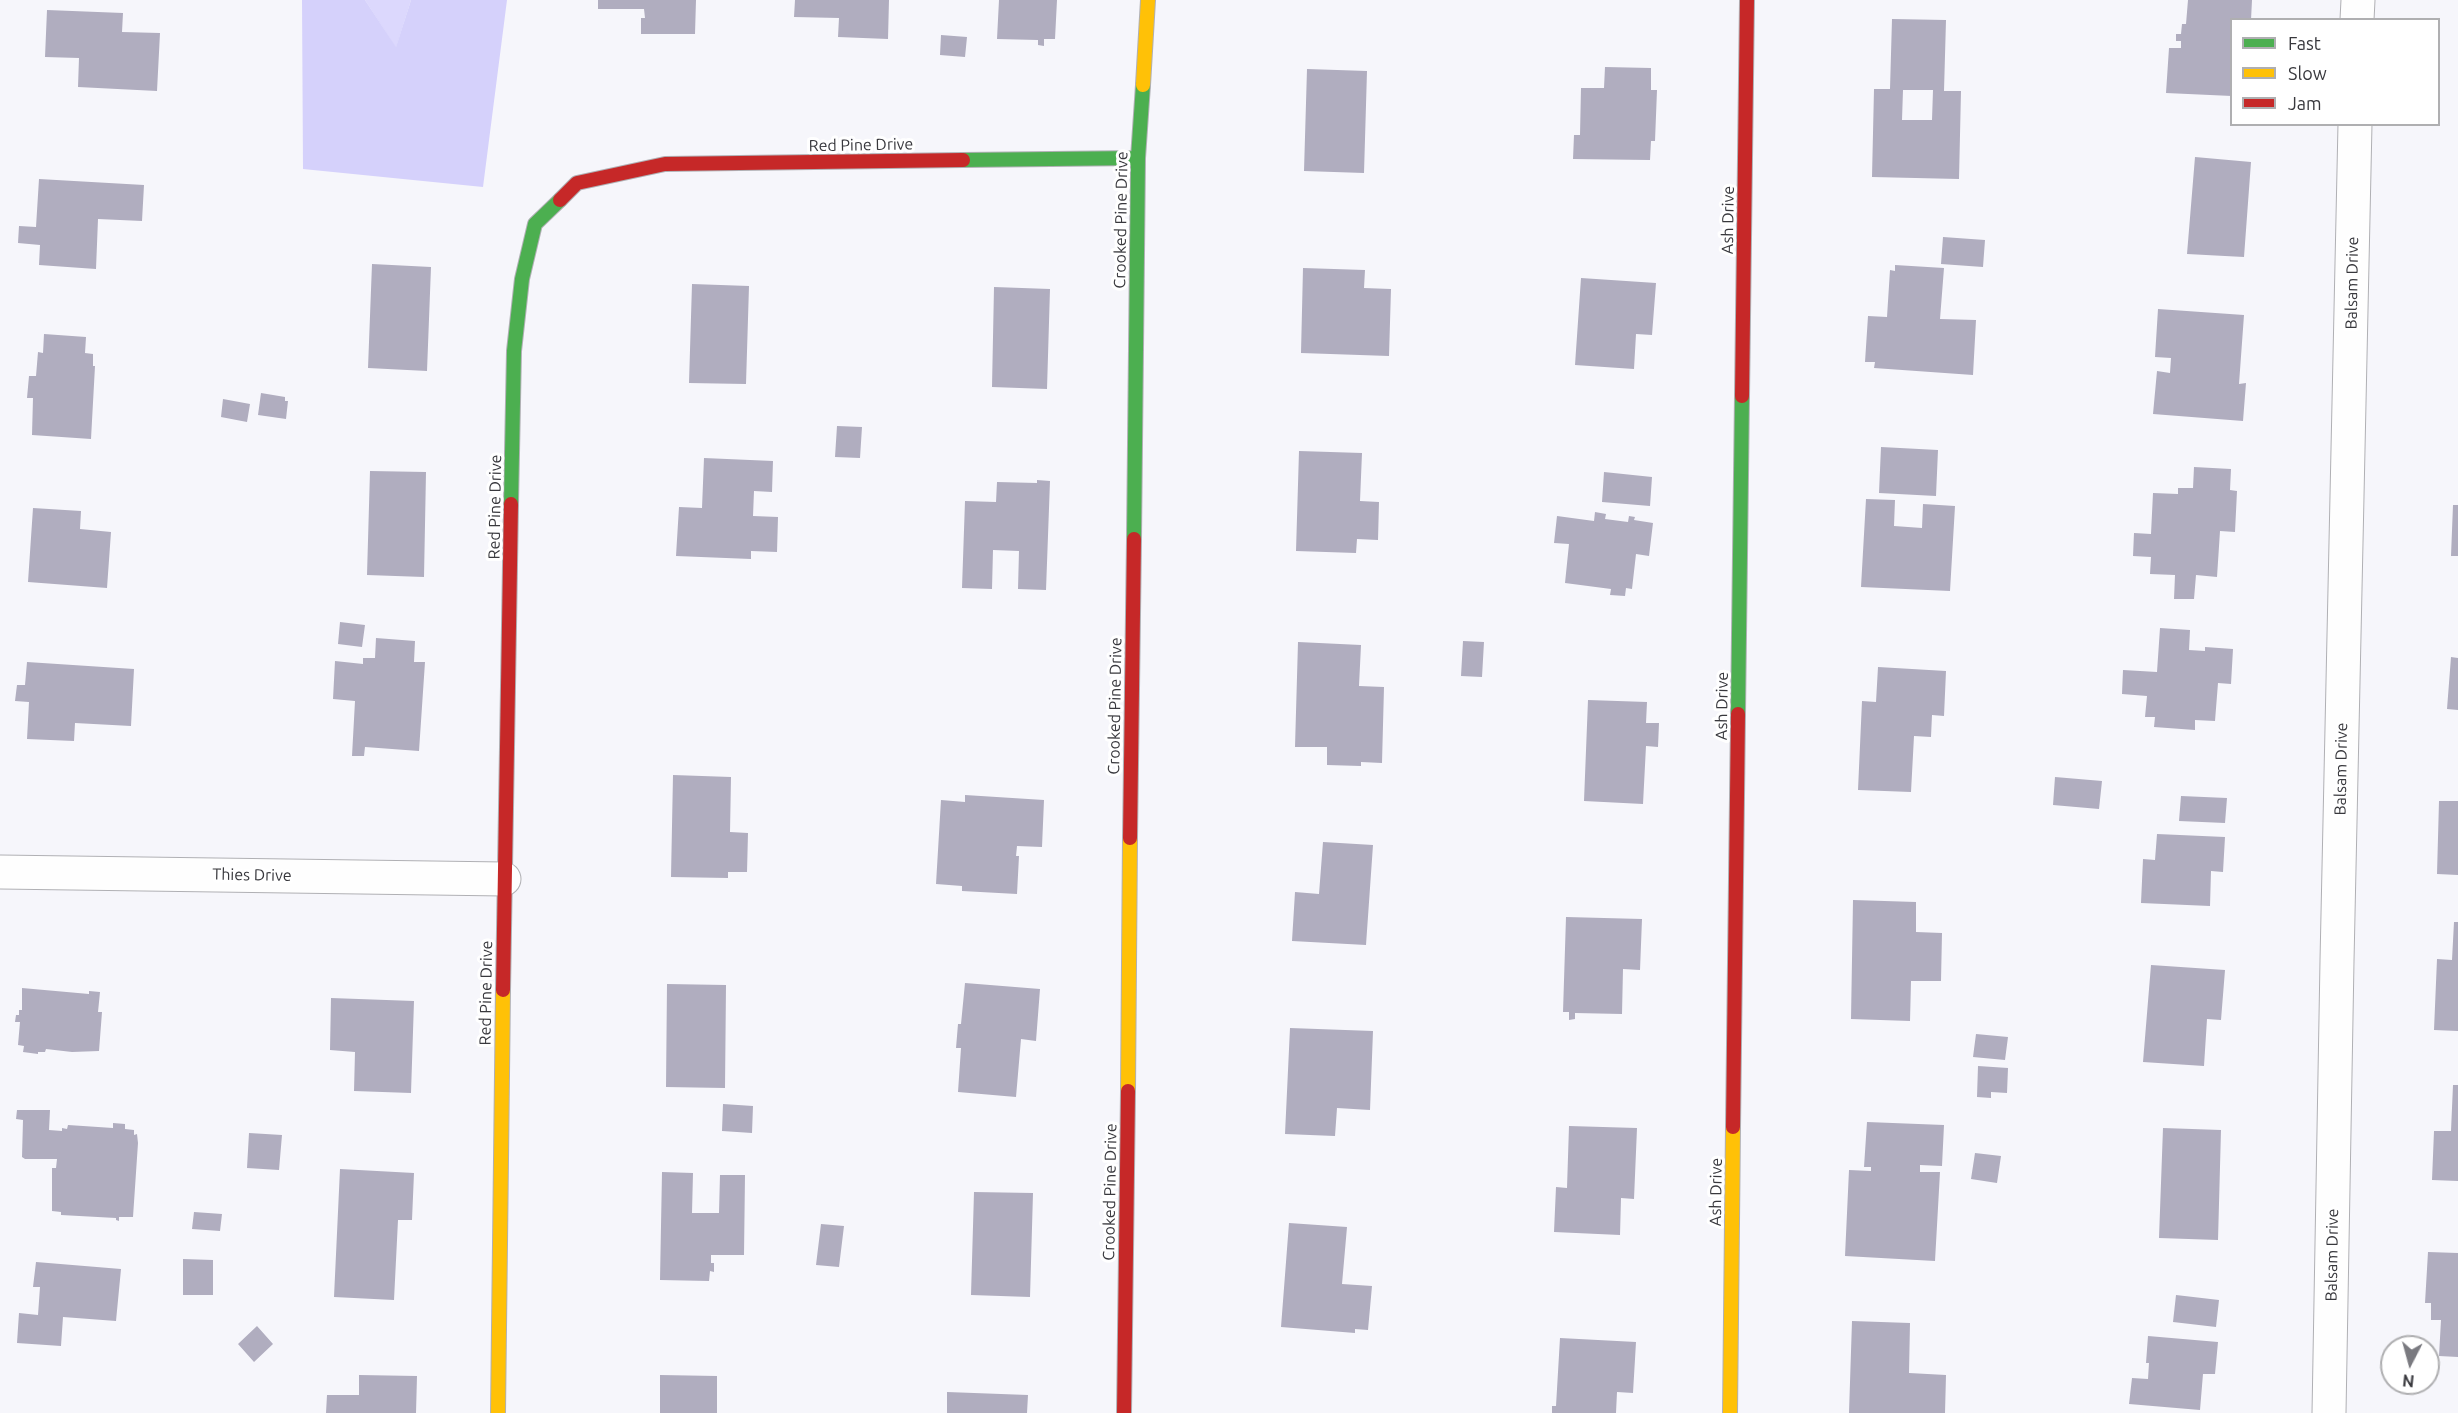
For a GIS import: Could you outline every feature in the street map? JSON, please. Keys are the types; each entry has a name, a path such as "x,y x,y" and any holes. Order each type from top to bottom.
{"street":[{"name":"Crooked Pine Drive","path":"1124,1413 1138,158 1148,0"},
{"name":"Ash Drive","path":"1730,1413 1747,0"},
{"path":"2357,18 2358,0"},
{"name":"Balsam Drive","path":"2330,1413 2337,949 2355,126"},
{"name":"Red Pine Drive","path":"498,1413 504,879 514,351 522,279 535,224 577,183 665,164 1138,158"},
{"name":"Thies Drive","path":"0,872 504,879"}],"shaded area":[{"path":"302,0 365,0 396,47 411,0 507,0 483,187 303,169"},
{"path":"365,0 411,0 396,48"}],"building":[{"path":"598,0 696,0 695,34 641,34 641,18 645,18 644,9 598,9"},
{"path":"795,0 889,0 888,39 838,37 839,18 794,17"},
{"path":"999,0 1057,0 1055,39 1044,39 1044,46 1038,45 1038,40 997,39"},
{"path":"2188,0 2252,0 2251,18 2230,18 2230,96 2166,93 2169,48 2181,48 2181,41 2176,41 2176,34 2181,34 2182,24 2186,24"},
{"path":"47,10 123,13 122,32 160,33 157,91 78,87 79,58 45,57"},
{"path":"1892,19 1946,20 1944,91 1961,91 1959,179 1872,177 1874,89 1890,89","holes":["1903,90 1933,90 1932,120 1902,120"]},
{"path":"941,35 967,37 965,57 940,55"},
{"path":"1605,67 1651,68 1651,90 1657,90 1655,141 1651,141 1650,160 1573,159 1574,135 1580,135 1581,88 1604,88"},
{"path":"1307,69 1367,71 1364,173 1304,171"},
{"path":"2195,157 2251,162 2244,257 2187,254"},
{"path":"39,179 144,185 142,221 98,219 96,269 39,265 40,245 18,243 19,226 36,227"},
{"path":"1943,237 1985,240 1983,267 1941,264"},
{"path":"372,264 431,267 427,371 368,368"},
{"path":"1895,265 1944,268 1940,319 1976,320 1973,375 1874,368 1875,362 1865,362 1868,316 1887,317 1890,270 1895,271"},
{"path":"1303,268 1365,270 1364,288 1391,289 1389,356 1301,353"},
{"path":"1581,278 1656,283 1652,335 1636,334 1634,369 1575,365"},
{"path":"692,284 749,286 746,384 689,383"},
{"path":"994,287 1050,289 1047,389 992,387"},
{"path":"2158,309 2244,315 2239,384 2246,383 2243,421 2153,414 2157,371 2170,373 2171,358 2155,357"},
{"path":"44,334 86,337 85,353 93,354 93,366 95,366 91,439 32,435 33,398 27,398 29,376 36,376 38,352 43,353"},
{"path":"261,393 285,397 285,401 288,401 286,419 258,415"},
{"path":"223,399 250,404 247,422 221,417"},
{"path":"837,426 862,427 860,458 835,457"},
{"path":"1881,447 1938,450 1936,496 1879,493"},
{"path":"1299,451 1362,453 1360,501 1379,502 1378,540 1357,539 1356,553 1296,551"},
{"path":"704,458 773,461 772,492 754,491 753,516 778,517 777,552 751,551 751,559 676,556 679,507 702,508"},
{"path":"2194,467 2231,469 2230,490 2237,491 2235,532 2220,531 2217,577 2196,575 2194,599 2174,599 2175,575 2150,574 2151,557 2133,556 2134,533 2151,534 2153,493 2178,494 2178,488 2193,488"},
{"path":"370,471 426,472 424,577 367,575"},
{"path":"1604,472 1652,477 1650,506 1602,502"},
{"path":"1037,480 1050,481 1046,590 1018,589 1019,551 993,550 992,589 962,588 965,501 996,502 997,482 1037,483"},
{"path":"1866,499 1895,500 1894,526 1922,528 1923,504 1955,506 1950,591 1861,587"},
{"path":"2453,505 2458,505 2458,556 2451,556"},
{"path":"33,508 81,511 80,529 111,532 107,588 28,582"},
{"path":"1595,512 1606,514 1605,519 1628,522 1629,516 1635,517 1634,520 1653,523 1649,556 1636,554 1632,589 1626,588 1625,596 1610,595 1611,589 1565,583 1569,544 1554,543 1557,516 1594,521"},
{"path":"340,622 365,625 362,647 338,644"},
{"path":"2160,628 2190,630 2189,650 2205,651 2205,647 2233,649 2231,684 2218,683 2215,721 2195,720 2195,730 2154,727 2155,717 2145,717 2147,696 2122,694 2123,670 2157,672"},
{"path":"376,638 415,641 414,662 425,662 419,751 365,747 364,756 352,756 355,701 333,699 335,661 363,664 363,658 375,658"},
{"path":"1463,641 1484,642 1482,677 1461,676"},
{"path":"1298,642 1361,645 1359,686 1384,687 1382,763 1361,762 1361,766 1327,765 1327,747 1295,747"},
{"path":"2451,657 2458,658 2458,710 2447,709"},
{"path":"27,662 134,669 131,726 75,723 74,741 27,739 29,702 15,701 17,685 25,685"},
{"path":"1878,667 1946,671 1944,716 1932,715 1931,737 1914,736 1911,792 1858,790 1862,701 1876,702"},
{"path":"1588,700 1647,702 1646,723 1659,723 1658,747 1646,746 1643,804 1584,801"},
{"path":"673,775 731,777 730,832 748,833 747,872 728,872 728,878 671,877"},
{"path":"2055,777 2102,781 2099,809 2053,805"},
{"path":"965,795 1044,800 1042,847 1017,846 1016,856 1019,856 1017,894 962,891 962,886 936,884 941,800 965,802"},
{"path":"2181,796 2227,798 2225,823 2179,821"},
{"path":"2439,801 2458,801 2458,875 2437,874"},
{"path":"2157,834 2225,837 2223,872 2211,871 2210,906 2141,903 2143,859 2155,860"},
{"path":"1323,842 1373,845 1366,945 1292,941 1295,892 1319,894"},
{"path":"1853,900 1916,902 1916,932 1942,933 1941,981 1911,981 1910,1021 1851,1019"},
{"path":"1566,917 1642,919 1640,970 1623,969 1622,1014 1575,1013 1575,1019 1569,1020 1569,1012 1563,1012"},
{"path":"2454,922 2458,922 2458,1031 2434,1030 2437,959 2452,960"},
{"path":"2151,965 2225,970 2221,1020 2207,1019 2204,1066 2143,1062"},
{"path":"965,983 1040,989 1036,1041 1021,1039 1016,1097 958,1092 961,1048 956,1048"},
{"path":"667,984 726,985 725,1088 666,1087"},
{"path":"22,988 89,994 89,991 100,992 98,1012 102,1012 99,1051 72,1052 46,1049 45,1052 38,1052 38,1054 23,1052 24,1046 18,1045 20,1022 15,1022 16,1015 19,1015 19,1010 22,1010"},
{"path":"331,998 414,1001 411,1093 354,1091 355,1052 330,1050"},
{"path":"1290,1028 1373,1031 1370,1110 1337,1108 1335,1136 1285,1134"},
{"path":"1976,1034 2008,1037 2005,1060 1973,1057"},
{"path":"1978,1066 2008,1068 2007,1093 1991,1092 1991,1098 1977,1097"},
{"path":"2453,1085 2458,1085 2458,1181 2432,1180 2434,1131 2451,1131"},
{"path":"723,1104 753,1106 752,1133 722,1131"},
{"path":"17,1110 50,1110 49,1130 62,1131 62,1128 67,1129 68,1125 113,1128 113,1123 125,1124 125,1129 134,1130 138,1143 133,1217 119,1217 119,1221 116,1218 61,1215 61,1212 52,1211 52,1168 56,1168 57,1159 25,1159 22,1157 23,1120 16,1119"},
{"path":"1867,1122 1944,1125 1942,1166 1920,1165 1920,1172 1940,1172 1935,1261 1845,1256 1849,1170 1871,1171 1871,1167 1864,1167"},
{"path":"1569,1126 1637,1128 1634,1199 1621,1198 1620,1235 1554,1232 1556,1187 1567,1188"},
{"path":"2163,1128 2221,1130 2218,1240 2159,1238"},
{"path":"249,1133 282,1135 279,1170 247,1168"},
{"path":"1975,1153 2001,1156 1997,1183 1971,1179"},
{"path":"340,1169 414,1173 412,1220 398,1220 394,1300 334,1297"},
{"path":"662,1172 693,1173 692,1213 719,1213 720,1175 745,1175 744,1255 711,1255 714,1272 710,1271 709,1281 660,1280"},
{"path":"974,1192 1033,1193 1030,1297 971,1295"},
{"path":"194,1212 222,1214 220,1231 192,1229"},
{"path":"1289,1223 1347,1227 1342,1284 1372,1286 1368,1330 1355,1329 1355,1333 1281,1327"},
{"path":"821,1224 844,1226 839,1267 816,1265"},
{"path":"2428,1252 2458,1253 2458,1357 2440,1356 2441,1320 2431,1320 2431,1303 2425,1303"},
{"path":"183,1259 213,1260 213,1295 183,1295"},
{"path":"36,1262 121,1269 116,1321 63,1317 61,1346 17,1343 19,1313 38,1315 40,1287 33,1287"},
{"path":"2176,1295 2219,1300 2216,1327 2173,1322"},
{"path":"1852,1321 1910,1323 1909,1373 1946,1375 1945,1413 1849,1413"},
{"path":"257,1326 273,1344 254,1362 238,1344"},
{"path":"2148,1336 2218,1342 2215,1374 2203,1374 2200,1410 2129,1404 2132,1378 2148,1379 2149,1363 2146,1363"},
{"path":"1560,1338 1636,1342 1633,1393 1617,1392 1616,1413 1552,1413 1552,1406 1556,1406"},
{"path":"359,1375 417,1376 416,1413 326,1413 327,1395 359,1395"},
{"path":"660,1375 717,1376 717,1413 660,1413"},
{"path":"947,1392 1028,1395 1027,1413 947,1413"}],"traffic: fast":[{"path":"1134,539 1138,158 1143,85"},
{"path":"963,160 1138,158"},
{"path":"511,504 514,351 522,279 535,224 560,200"},
{"path":"1738,714 1742,396"}],"traffic: slow":[{"path":"1143,85 1148,0"},
{"path":"1128,1091 1130,838"},
{"path":"498,1413 503,990"},
{"path":"1730,1413 1733,1127"}],"traffic: jam":[{"path":"1742,396 1747,0"},
{"path":"560,200 577,183 665,164 963,160"},
{"path":"503,990 511,504"},
{"path":"1130,838 1134,539"},
{"path":"1733,1127 1738,714"},
{"path":"1124,1413 1128,1091"}]}
